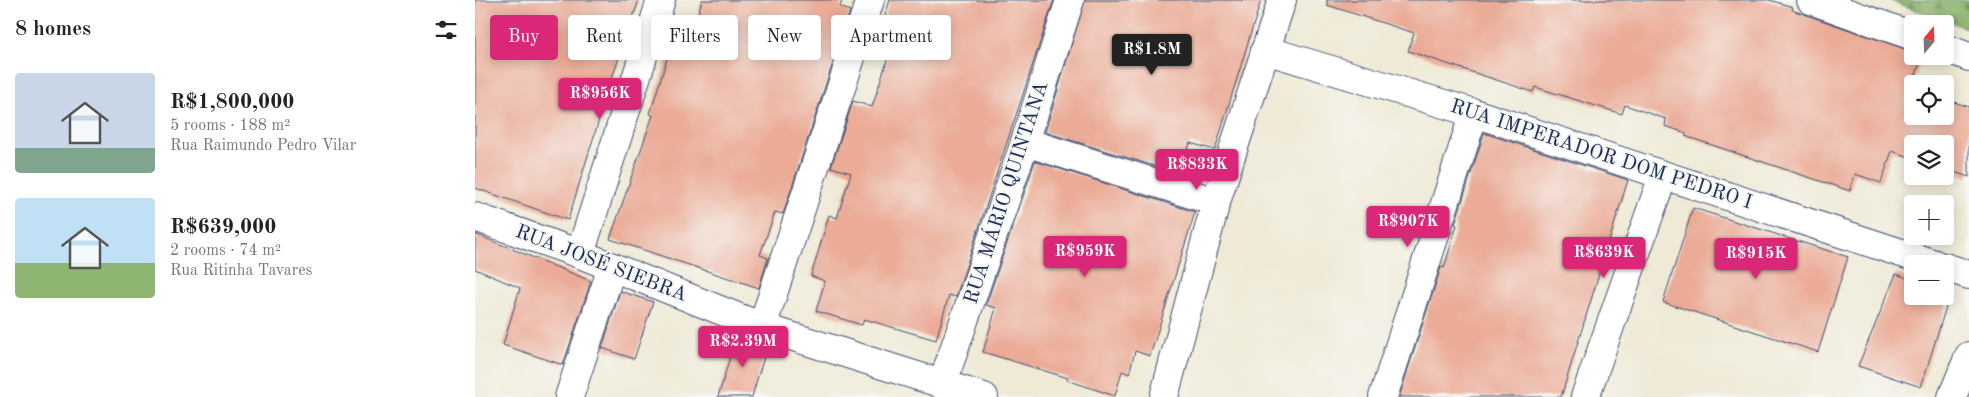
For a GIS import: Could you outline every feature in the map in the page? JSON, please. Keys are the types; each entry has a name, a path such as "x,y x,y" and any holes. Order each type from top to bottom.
{"street":[{"path":"580,254 661,0"},
{"path":"762,327 869,0"},
{"name":"RUA MÁRIO QUINTANA","path":"942,386 1025,142 1070,0"},
{"path":"1164,397 1216,202 1282,0"},
{"path":"1811,0 1904,33"},
{"name":"RUA IMPERADOR DOM PEDRO I","path":"1265,50 1474,112 1663,176 1907,255"},
{"path":"1954,51 1969,57"},
{"path":"1383,397 1474,112"},
{"path":"1025,142 1216,202"},
{"path":"1585,397 1663,176"},
{"name":"RUA JOSÉ SIEBRA","path":"475,217 580,254 762,327 942,386 984,397"},
{"path":"569,397 612,267"},
{"path":"1954,270 1969,275"},
{"path":"1952,397 1969,356"}],"green space":[{"path":"1888,0 1969,0 1969,29 1954,24 1954,15 1930,15"}],"building":[{"path":"475,0 639,0 634,15 568,15 568,60 618,60 568,220 475,188"},
{"path":"702,0 842,0 840,7 850,11 849,15 831,15 831,60 834,60 783,214 775,212 760,255 768,258 759,288 610,239 653,115 650,114 667,60 738,60 738,15 697,15"},
{"path":"890,0 1054,0 956,297 949,295 936,340 864,319 862,325 816,311 825,281 811,276 829,215 837,218 851,173 831,167 853,101 872,107 887,60 951,60 951,15 885,15"},
{"path":"1085,0 1261,0 1215,150 1190,143 1180,174 1045,132"},
{"path":"1327,0 1769,0 1793,7 1792,10 1904,49 1904,65 1919,65 1916,75 1904,75 1904,125 1954,125 1954,102 1969,107 1969,177 1954,172 1954,135 1904,135 1904,155 1892,151 1881,183 1855,174 1850,191 1685,136 1686,133 1665,126 1666,119 1625,105 1622,114 1535,87 1533,92 1408,51 1414,33 1327,5"},
{"path":"1484,133 1628,180 1561,397 1399,397 1441,267 1444,268 1457,225 1455,224"},
{"path":"1035,161 1195,212 1150,356 1135,351 1129,374 1122,371 1115,396 1067,380 1068,378 983,352 996,308 986,305"},
{"path":"1693,208 1848,257 1818,352 1663,302"},
{"path":"475,234 591,281 563,365 503,345 520,288 475,269"},
{"path":"1896,274 1904,277 1904,305 1947,305 1921,387 1858,366"},
{"path":"620,291 653,302 634,359 602,348"},
{"path":"737,334 768,345 752,397 718,397"}]}
